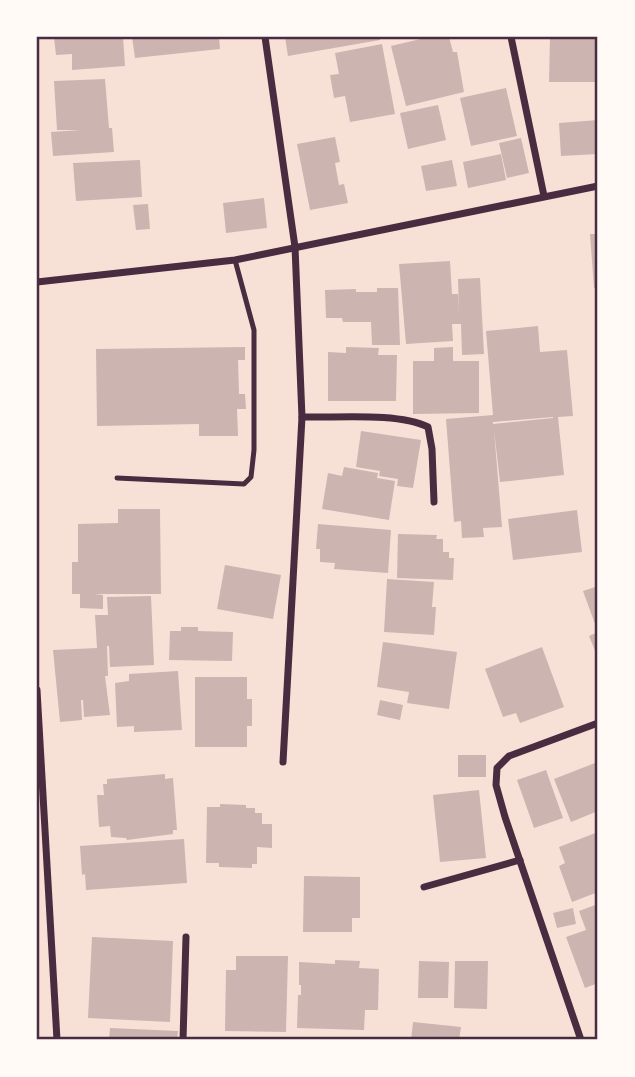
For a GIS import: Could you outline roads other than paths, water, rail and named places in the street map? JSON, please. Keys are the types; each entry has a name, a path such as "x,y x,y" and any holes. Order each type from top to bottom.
{"street":[{"path":"265,37 295,247 302,417 283,762"},
{"path":"511,37 544,196"},
{"path":"37,282 235,260 598,186"},
{"path":"302,417 399,419 416,421 428,427 432,449 434,502"},
{"path":"37,691 57,1040"},
{"path":"581,1040 496,785 497,768 509,756 598,723"},
{"path":"424,887 520,860"},
{"path":"183,1040 186,937"}],"lane":[{"path":"117,478 244,484 249,482 254,450 254,330 235,260"}]}
